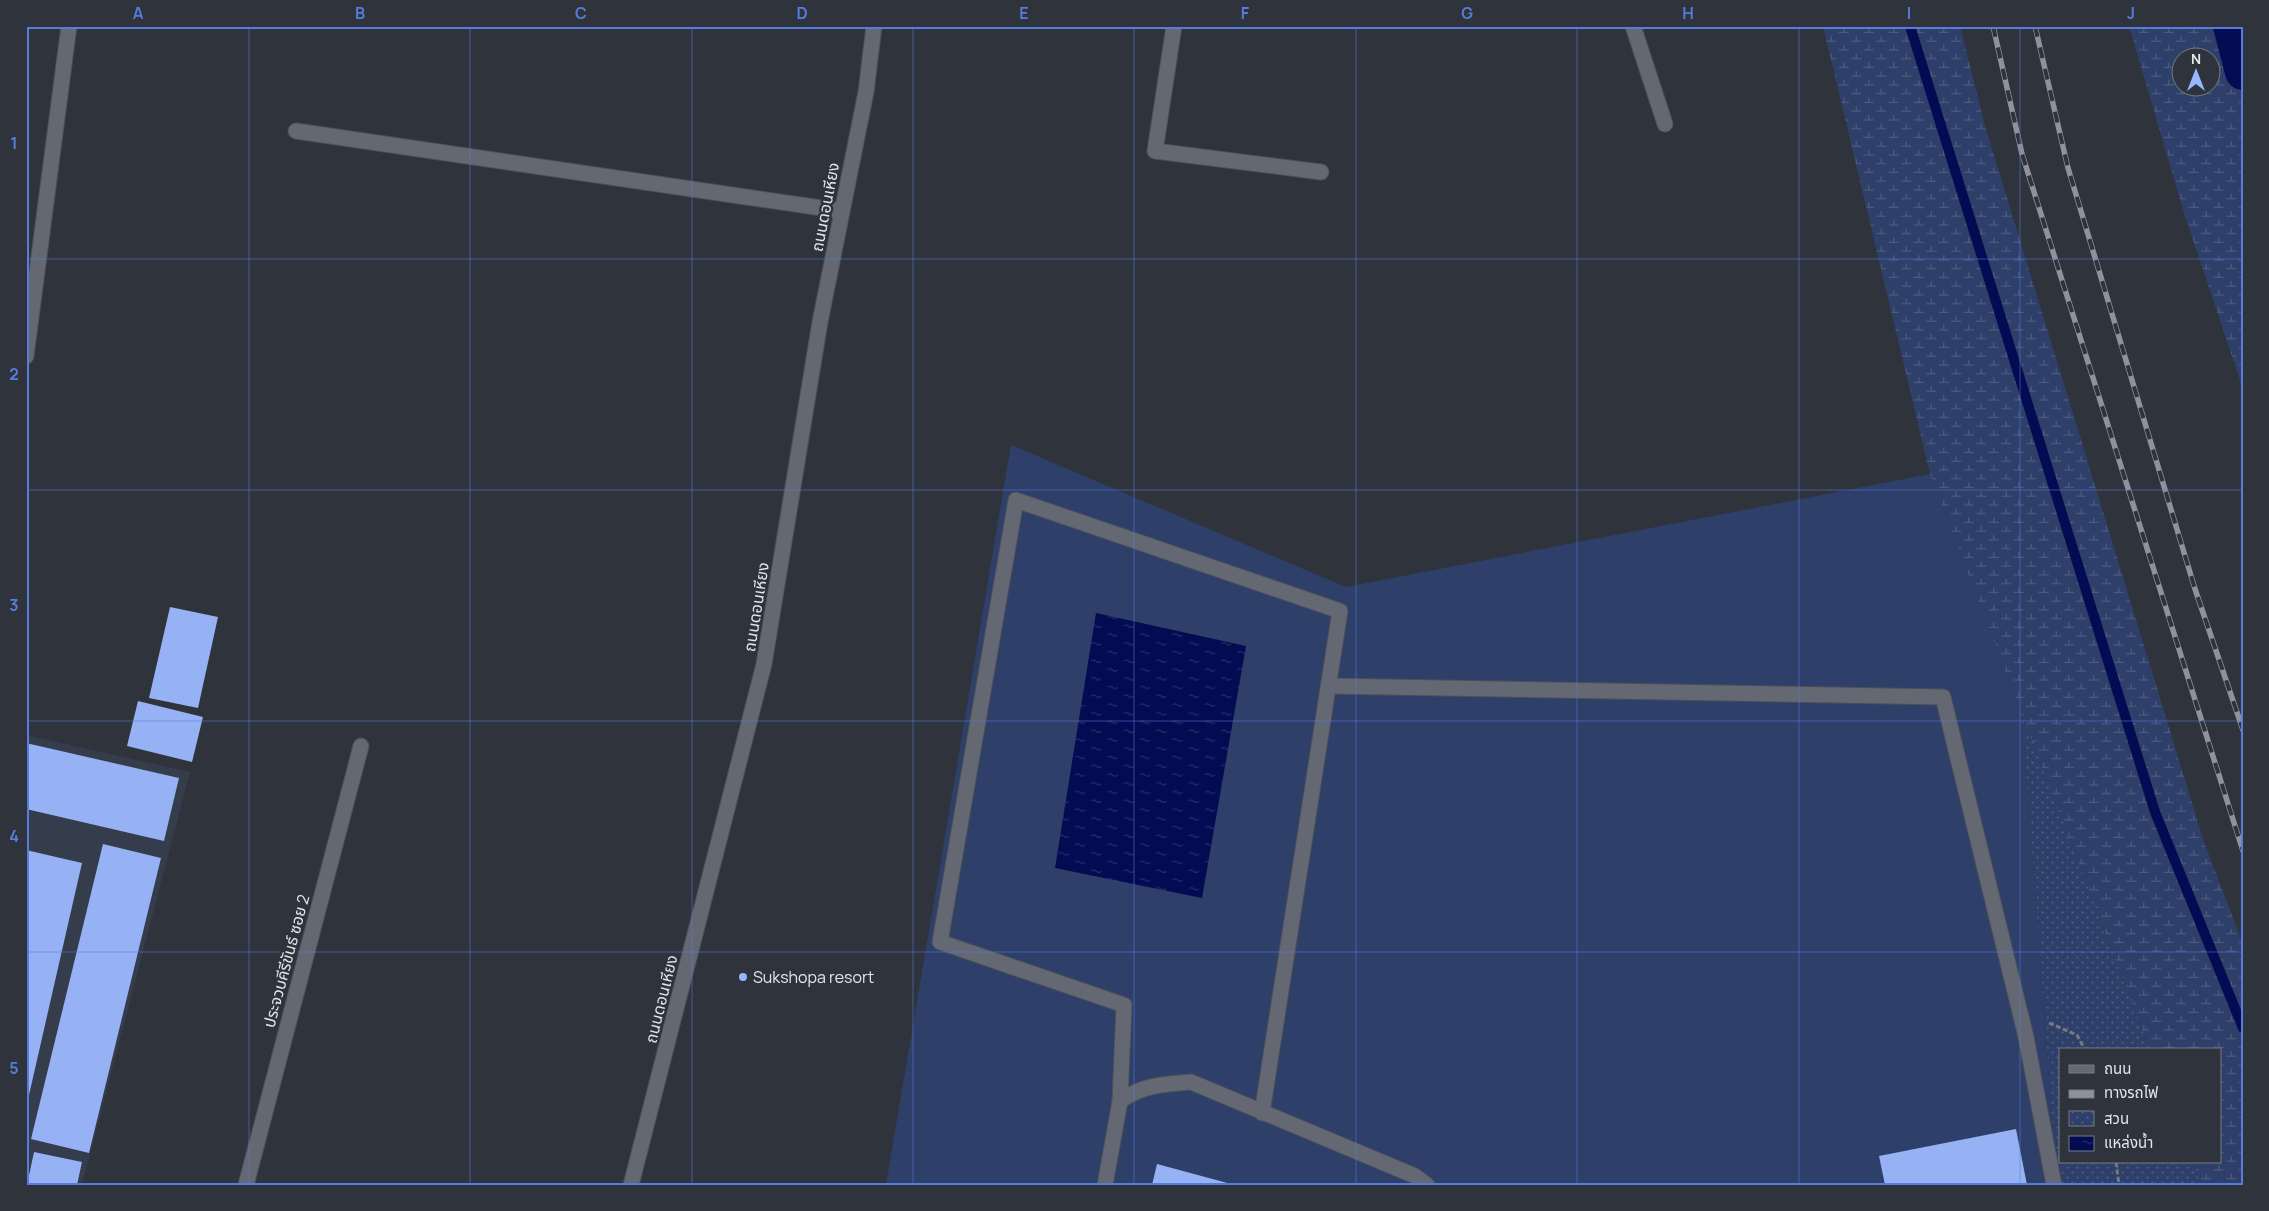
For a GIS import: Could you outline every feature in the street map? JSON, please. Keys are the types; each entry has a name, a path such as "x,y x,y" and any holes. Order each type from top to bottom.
{"street":[{"path":"26,356 69,26"},
{"name":"ถนนดอนเหียง","path":"631,1185 764,664 820,322 866,92 874,26"},
{"path":"1174,26 1155,151 1321,172"},
{"path":"1633,26 1665,124"},
{"path":"296,131 842,211"},
{"path":"1105,1185 1120,1101 1124,1004 940,942 1016,500 1340,612 1330,686 1262,1112"},
{"path":"1330,686 1943,697 2020,1010 2054,1185"},
{"name":"ประจวบคีรีขันธ์ ซอย 2","path":"246,1185 361,746"},
{"path":"1120,1101 1134,1091 1151,1086 1191,1082 1415,1176 1427,1185"}],"path":[{"path":"2020,1010 2077,1035 2084,1048"},
{"path":"2116,1164 2119,1185"}],"shaded area":[{"path":"26,735 190,772 82,1185 26,1185"}],"green space":[{"path":"1823,26 1960,26 1985,126 2204,842 2243,944 2243,1185 2201,1185 2194,1164 2222,1164 2222,1048 2149,1048 1930,474"},
{"path":"2129,26 2243,26 2243,389 2184,213"},
{"path":"1011,445 1346,587 1930,474 2022,714 2057,1185 886,1185"},
{"path":"2022,714 2149,1048 2059,1048 2059,1164 2194,1164 2201,1185 2057,1185"}],"water":[{"path":"1096,613 1246,646 1202,898 1055,868"}],"building":[{"path":"170,607 218,617 198,708 149,698"},
{"path":"138,701 203,717 192,762 127,746"},
{"path":"26,743 179,778 164,841 26,809"},
{"path":"103,844 161,858 89,1153 31,1139"},
{"path":"26,850 82,863 29,1095 26,1094"},
{"path":"2016,1129 2027,1185 1885,1185 1879,1156"},
{"path":"34,1152 82,1162 77,1185 27,1185"},
{"path":"1157,1164 1231,1184 1231,1185 1152,1185"}],"waterway":[{"path":"1910,26 2155,812 2243,1028"},
{"path":"2231,26 2243,72"}],"railway":[{"path":"1993,26 2022,154 2243,851"},
{"path":"2035,26 2068,168 2195,589 2243,730"}],"place":[{"name":"Sukshopa resort","path":"743,977"}]}
